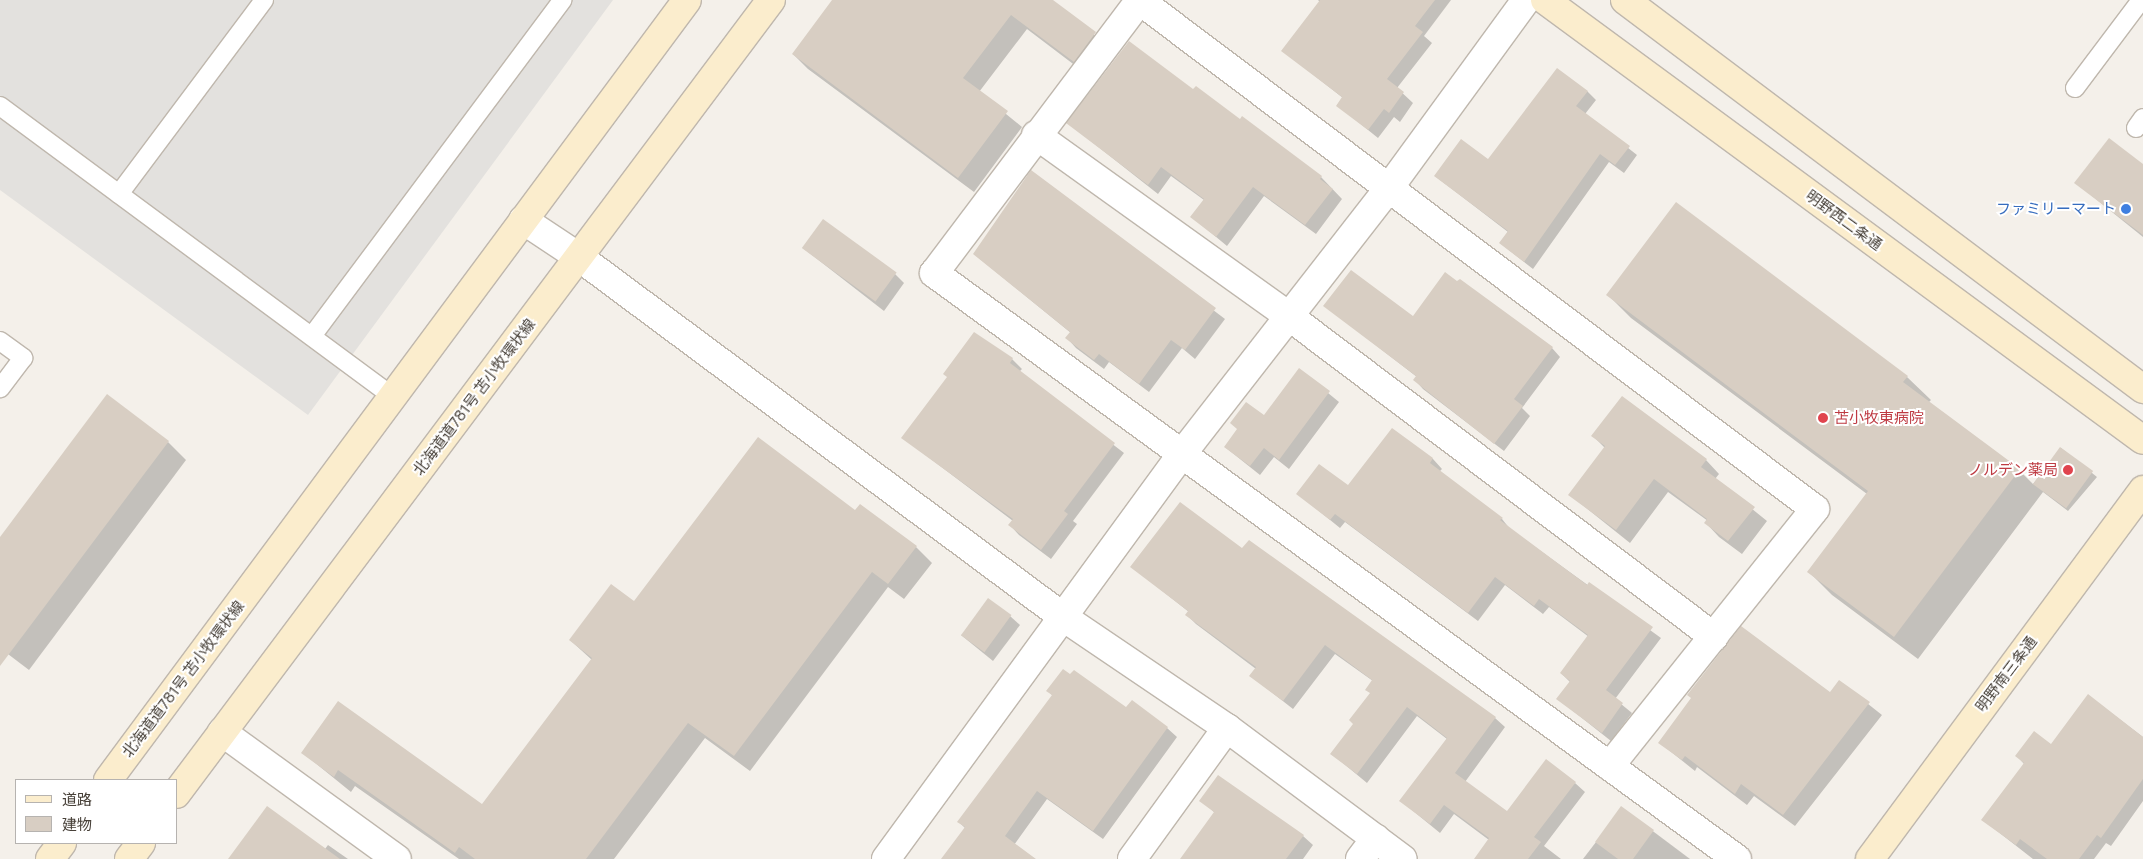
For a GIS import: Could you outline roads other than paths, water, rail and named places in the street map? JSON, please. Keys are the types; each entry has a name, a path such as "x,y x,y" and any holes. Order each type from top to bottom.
{"main road":[{"name":"北海道道781号 苫小牧環状線","path":"109,779 687,0"},
{"name":"北海道道781号 苫小牧環状線","path":"178,791 771,0"},
{"name":"明野西二条通","path":"1545,0 2143,440"},
{"path":"1624,0 2143,389"},
{"name":"明野南三条通","path":"1870,859 2143,490"},
{"path":"50,859 61,844"},
{"path":"129,859 140,844"}],"street":[{"path":"1610,766 1815,509 1140,0 1036,135 934,273 1737,859"},
{"path":"886,859 1181,455 1290,317 1388,188 1526,0"},
{"path":"1036,135 1290,317 1714,637"},
{"path":"523,220 579,257 1063,617 1226,728 1368,848 1403,859"},
{"path":"1132,859 1226,728"},
{"path":"222,732 397,859"}],"lane":[{"path":"119,194 264,0"},
{"path":"312,336 562,0"},
{"path":"2075,88 2141,0"},
{"path":"0,106 392,396"},
{"path":"0,341 23,358 0,388"}],"place":[{"name":"ファミリーマート","path":"2126,209"},
{"name":"苫小牧東病院","path":"1823,418"},
{"name":"ノルデン薬局","path":"2068,470"}]}
